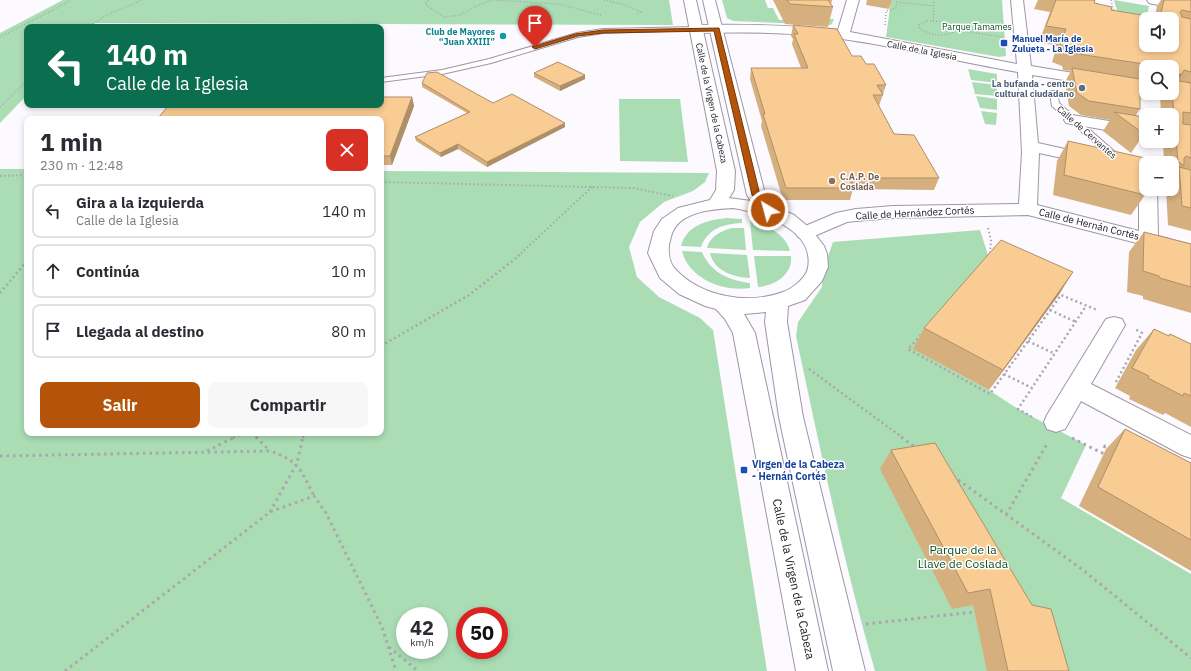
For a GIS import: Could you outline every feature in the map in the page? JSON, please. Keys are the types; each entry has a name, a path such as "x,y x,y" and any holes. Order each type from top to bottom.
{"street":[{"name":"Calle de la Virgen de la Cabeza","path":"690,0 726,171 725,190 716,204"},
{"name":"Calle de la Virgen de la Cabeza","path":"709,0 756,195 768,210"},
{"path":"843,35 852,0"},
{"path":"1017,0 1025,68 1030,146 1028,209"},
{"path":"1153,0 1191,7"},
{"name":"Calle de la Iglesia","path":"696,29 732,28 799,30 843,35 1139,88"},
{"path":"1072,120 1139,131"},
{"name":"Calle de Cervantes","path":"1030,146 1139,171"},
{"name":"Calle de Hernán Cortés","path":"1148,196 1149,240"},
{"path":"733,203 751,205 768,210 796,223 813,243 818,253 818,270 811,284 797,295 778,303 761,306 743,307 724,304 704,299 686,290 672,279 663,267 658,254 658,241 663,230 672,220 684,212 699,206 733,203"},
{"name":"Calle de Hernández Cortés","path":"805,233 843,217 892,212 1028,209"},
{"name":"Calle de Hernán Cortés","path":"1028,209 1191,251"},
{"path":"778,303 776,322 791,418 849,671"},
{"name":"Calle de la Virgen de la Cabeza","path":"724,304 733,314 744,333 812,671"},
{"path":"1053,431 1114,321"},
{"path":"1077,388 1191,447"}],"lane":[{"path":"384,80 442,72 503,57 577,35 603,31 696,29"},
{"name":"Calle de Cervantes","path":"1054,93 1055,104 1127,168"}],"path":[{"path":"25,24 72,0"},
{"path":"92,24 103,16 142,0"},
{"path":"428,0 425,4 444,17 460,15 476,6 493,0 559,4 606,17"},
{"path":"604,0 622,4 641,12 634,16"},
{"path":"933,21 934,0"},
{"path":"1111,0 1115,15"},
{"path":"884,31 886,11 896,8 898,2 934,6"},
{"path":"954,30 954,32 948,35 937,35 926,32 919,28 919,25 923,22 933,21 949,25 954,30 1007,38"},
{"path":"0,37 24,25"},
{"path":"0,107 24,84"},
{"path":"0,176 24,175"},
{"path":"384,182 633,188 678,197"},
{"path":"384,344 469,295 528,248 593,186"},
{"path":"987,223 991,240 990,258"},
{"path":"0,293 24,265"},
{"path":"924,332 908,349 990,394 1061,295 1142,333 1114,385"},
{"path":"1018,409 1086,306"},
{"path":"1050,310 1076,322"},
{"path":"1140,336 1147,337"},
{"path":"1028,340 1055,354"},
{"path":"805,366 918,450"},
{"path":"1004,374 1032,388"},
{"path":"1006,515 1053,431"},
{"path":"205,453 238,436"},
{"path":"255,436 270,451"},
{"path":"270,512 298,463 303,436"},
{"path":"1105,446 1111,449"},
{"path":"0,456 270,451 285,455 298,463 314,496 326,513 382,628 396,671"},
{"path":"951,474 1083,570 1191,658"},
{"path":"65,671 270,512 314,496"},
{"path":"861,624 974,612"},
{"path":"388,647 418,671"}],"green space":[{"path":"63,0 669,0 673,25 24,24 24,98 0,123 0,33"},
{"path":"722,0 765,0 768,8 773,8 779,20 834,19 830,25 733,21 727,18"},
{"name":"Parque Tamames","path":"891,0 1002,0 1006,56 999,57 886,37"},
{"path":"1114,0 1149,6 1148,12 1139,12 1139,18 1118,14"},
{"path":"968,69 997,74 997,83 971,80"},
{"path":"972,82 997,85 997,96 975,94"},
{"path":"976,96 997,99 997,110 980,108"},
{"path":"619,99 680,99 688,162 620,161"},
{"path":"981,111 997,113 996,125 985,124"},
{"path":"0,169 24,169 24,436 384,436 384,171 709,173 705,182 693,191 664,202 640,222 629,247 637,277 659,297 700,318 713,330 767,671 0,671"},
{"path":"727,218 742,219 742,223 729,224 717,228 708,235 701,247 681,246 688,233 693,228 705,222"},
{"path":"750,221 769,227 780,235 788,245 790,251 753,250"},
{"path":"732,228 744,228 746,250 707,248 713,237"},
{"name":"Parque de la Llave de Coslada","path":"980,230 990,261 914,349 989,390 1018,409 1086,445 1061,498 1191,574 1191,671 875,671 842,546 823,462 796,336 798,322 822,287 823,271 833,242"},
{"path":"682,251 702,252 710,265 716,270 735,280 750,283 750,288 729,288 708,282 692,269 686,261"},
{"path":"710,253 747,255 750,278 737,276 720,269 712,259"},
{"path":"754,256 791,256 791,262 782,278 771,284 758,287"}],"building":[{"path":"787,0 828,0 833,7 790,4"},
{"path":"1056,0 1095,0 1094,3 1112,7 1111,10 1139,15 1139,52 1179,52 1179,12 1161,12 1164,0 1191,0 1191,12 1182,10 1180,12 1182,17 1191,19 1191,72 1184,70 1182,74 1179,74 1179,60 1139,60 1139,63 1072,53 1071,49 1060,45 1066,29 1046,26"},
{"path":"793,25 837,29 852,56 861,56 866,64 874,64 886,85 877,85 883,95 873,95 894,134 914,135 939,178 849,178 854,188 786,188 763,114 765,114 751,68 808,68 794,34 798,34"},
{"path":"558,62 585,75 560,86 534,73"},
{"path":"1072,68 1139,79 1140,108 1089,101 1077,93"},
{"path":"437,72 493,103 512,94 565,123 487,162 458,144 440,153 415,137 470,112 422,83 427,73"},
{"path":"1179,81 1191,83 1191,113 1183,112 1183,124 1191,125 1191,158 1186,156 1184,158 1184,166 1179,162 1179,156 1178,156 1179,108 1173,108 1173,100 1179,100"},
{"path":"384,97 412,97 390,156 384,156 384,116 160,116 166,108 384,108"},
{"path":"1114,112 1139,116 1139,130"},
{"path":"1068,141 1139,157 1139,194 1064,175"},
{"path":"1179,167 1191,170 1191,208 1182,206"},
{"path":"1144,232 1191,244 1191,287 1160,278 1159,276 1143,271"},
{"path":"1001,240 1073,272 1003,370 924,328"},
{"path":"1154,329 1169,336 1170,334 1191,344 1191,396 1184,393 1183,396 1132,368"},
{"path":"1125,429 1191,463 1191,540 1098,487"},
{"path":"935,443 1032,605 1051,609 1069,671 1008,671 990,589 968,593 891,450"}],"place":[{"name":"Club de Mayores “Juan XXIII”","path":"503,36"},
{"name":"Manuel María de Zulueta - La Iglesia","path":"1004,43"},
{"name":"La bufanda - centro cultural ciudadano","path":"1082,88"},
{"name":"C.A.P. De Coslada","path":"832,181"},
{"name":"Virgen de la Cabeza - Hernán Cortés","path":"744,470"}],"route":[{"path":"535,47 577,35 603,31 717,29 756,195 768,210"}]}
